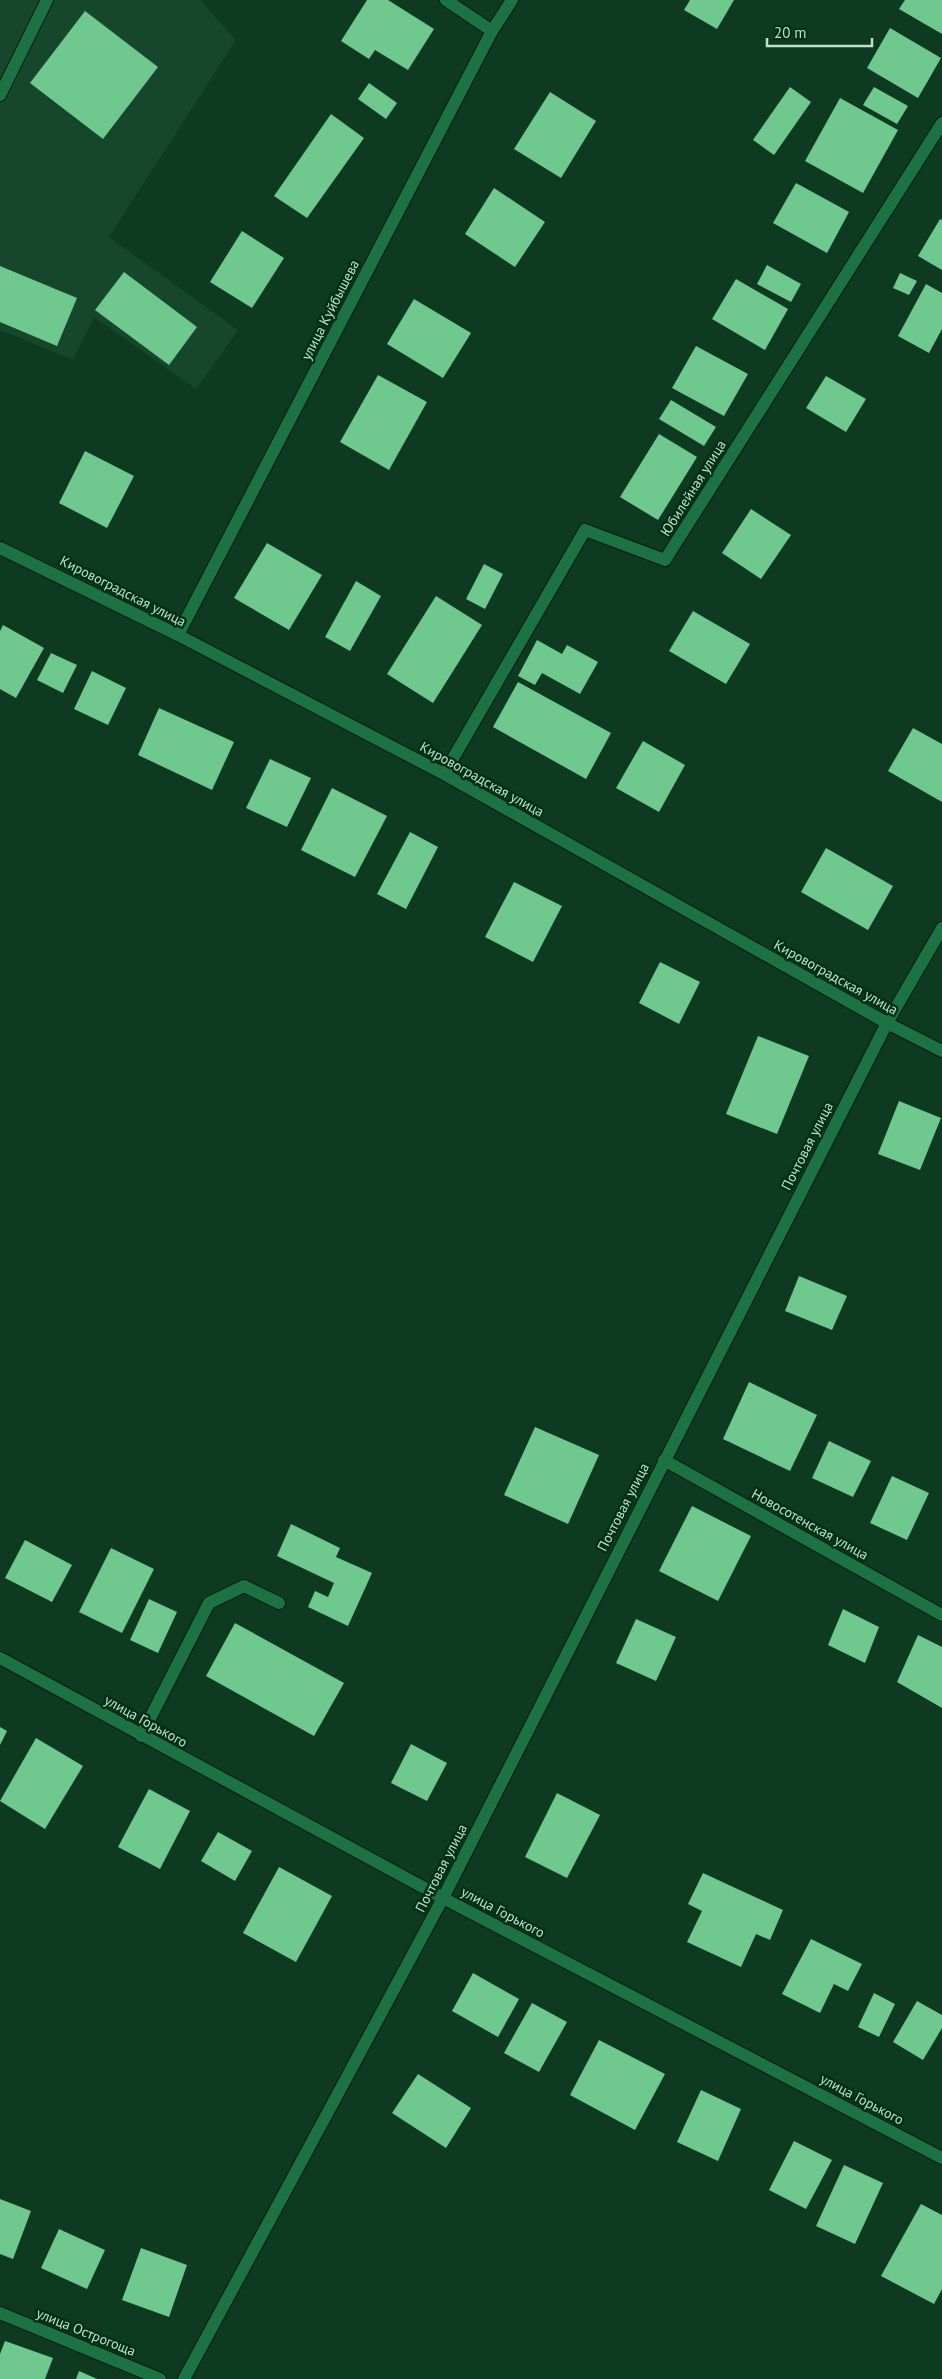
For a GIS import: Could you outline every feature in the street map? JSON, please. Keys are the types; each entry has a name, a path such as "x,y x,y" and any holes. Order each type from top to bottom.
{"street":[{"path":"0,95 47,0"},
{"path":"446,0 492,31"},
{"name":"улица Куйбышева","path":"178,635 492,31 512,0"},
{"name":"Юбилейная улица","path":"444,774 585,530 665,560 942,123"},
{"name":"Кировоградская улица","path":"0,548 178,635 444,774 887,1023 942,1051"},
{"name":"Почтовая улица","path":"184,2379 443,1898 887,1023 942,928"},
{"name":"Новосотенская улица","path":"664,1460 942,1615"},
{"path":"141,1736 209,1603 244,1586 279,1603"},
{"name":"улица Горького","path":"0,1658 443,1898 942,2158"},
{"name":"улица Острогоща","path":"0,2313 160,2379"}],"shaded area":[{"path":"0,0 200,0 236,40 109,237 238,330 196,389 94,317 73,360 0,330"}],"building":[{"path":"367,0 388,0 434,29 408,70 375,50 369,59 341,41"},
{"path":"690,0 734,0 717,29 684,10"},
{"path":"905,0 942,0 942,34 899,9"},
{"path":"85,11 158,67 103,139 30,83"},
{"path":"890,28 941,58 918,98 867,68"},
{"path":"369,83 397,103 386,119 358,99"},
{"path":"790,87 811,102 774,155 753,140"},
{"path":"874,87 908,106 897,124 863,105"},
{"path":"550,92 596,121 561,178 514,149"},
{"path":"840,98 898,130 863,193 805,161"},
{"path":"331,114 364,138 307,218 274,196"},
{"path":"796,183 849,212 827,253 773,223"},
{"path":"494,188 545,222 515,267 465,234"},
{"path":"940,219 942,220 942,270 918,256"},
{"path":"242,231 284,258 252,308 210,282"},
{"path":"767,265 801,284 791,302 757,284"},
{"path":"0,266 77,298 57,346 0,322"},
{"path":"124,272 197,327 169,365 95,310"},
{"path":"900,273 917,281 909,295 893,288"},
{"path":"736,279 788,309 765,350 712,319"},
{"path":"926,284 942,293 942,329 929,353 898,336"},
{"path":"414,299 471,333 443,378 387,344"},
{"path":"696,346 748,374 724,416 672,388"},
{"path":"378,375 427,402 389,470 340,442"},
{"path":"826,376 866,399 846,432 806,408"},
{"path":"671,400 716,427 704,446 659,419"},
{"path":"659,434 697,457 658,520 620,497"},
{"path":"85,451 134,476 107,528 59,503"},
{"path":"751,509 791,535 761,579 722,553"},
{"path":"267,543 322,575 289,630 234,598"},
{"path":"484,564 503,574 485,609 466,599"},
{"path":"356,581 381,596 350,651 325,637"},
{"path":"436,596 482,625 433,703 387,674"},
{"path":"693,611 750,644 726,684 669,651"},
{"path":"3,625 44,648 16,698 0,689 0,631"},
{"path":"537,640 562,654 567,645 598,662 580,694 542,673 535,685 518,676"},
{"path":"51,653 77,665 63,693 37,680"},
{"path":"92,671 126,688 108,725 74,709"},
{"path":"518,682 611,733 586,779 493,727"},
{"path":"159,708 234,742 212,790 138,755"},
{"path":"913,728 942,744 942,802 888,771"},
{"path":"643,741 685,765 659,812 616,788"},
{"path":"270,759 311,778 287,827 246,808"},
{"path":"332,788 387,816 355,877 301,850"},
{"path":"410,832 438,847 406,909 377,894"},
{"path":"826,848 893,886 868,930 801,892"},
{"path":"514,882 562,906 533,962 485,937"},
{"path":"660,962 700,982 679,1024 639,1003"},
{"path":"758,1036 809,1056 777,1134 726,1114"},
{"path":"899,1101 941,1118 920,1170 878,1154"},
{"path":"799,1276 847,1296 832,1330 785,1311"},
{"path":"749,1382 817,1415 790,1471 723,1439"},
{"path":"535,1427 599,1455 568,1524 504,1495"},
{"path":"829,1441 871,1461 853,1497 812,1478"},
{"path":"892,1476 929,1493 907,1540 870,1523"},
{"path":"692,1506 751,1536 718,1601 659,1571"},
{"path":"291,1524 340,1548 336,1557 372,1573 348,1626 308,1607 315,1591 328,1597 334,1583 277,1556"},
{"path":"25,1540 72,1565 52,1602 5,1578"},
{"path":"111,1548 154,1569 122,1633 79,1612"},
{"path":"149,1599 177,1612 158,1653 130,1640"},
{"path":"843,1609 879,1627 865,1663 828,1645"},
{"path":"636,1619 676,1637 656,1681 616,1663"},
{"path":"235,1623 344,1683 314,1736 206,1676"},
{"path":"918,1635 942,1647 942,1708 897,1682"},
{"path":"0,1727 7,1731 0,1745"},
{"path":"36,1738 83,1766 45,1829 0,1801"},
{"path":"411,1744 447,1763 427,1801 391,1783"},
{"path":"149,1789 190,1811 160,1869 118,1847"},
{"path":"557,1793 600,1815 567,1878 525,1857"},
{"path":"218,1832 252,1851 235,1881 201,1861"},
{"path":"279,1867 332,1896 296,1962 243,1933"},
{"path":"703,1873 783,1910 770,1940 756,1934 741,1967 687,1942 702,1911 688,1904"},
{"path":"811,1939 862,1964 848,1991 834,1984 820,2013 782,1994"},
{"path":"473,1973 519,1999 498,2037 452,2011"},
{"path":"874,1993 895,2004 879,2037 858,2027"},
{"path":"917,2001 942,2015 942,2028 923,2060 893,2042"},
{"path":"532,2003 567,2022 539,2072 504,2053"},
{"path":"599,2040 665,2074 635,2130 570,2095"},
{"path":"418,2074 471,2108 446,2148 392,2113"},
{"path":"701,2090 741,2109 718,2161 677,2142"},
{"path":"794,2141 832,2160 806,2209 769,2190"},
{"path":"844,2165 883,2183 855,2244 816,2226"},
{"path":"0,2199 31,2211 13,2259 0,2254"},
{"path":"921,2204 942,2215 942,2289 934,2304 881,2276"},
{"path":"59,2229 105,2250 87,2289 41,2268"},
{"path":"141,2248 187,2265 169,2317 122,2300"},
{"path":"5,2341 53,2358 45,2379 0,2379 0,2354"},
{"path":"79,2371 97,2379 76,2379"}]}
